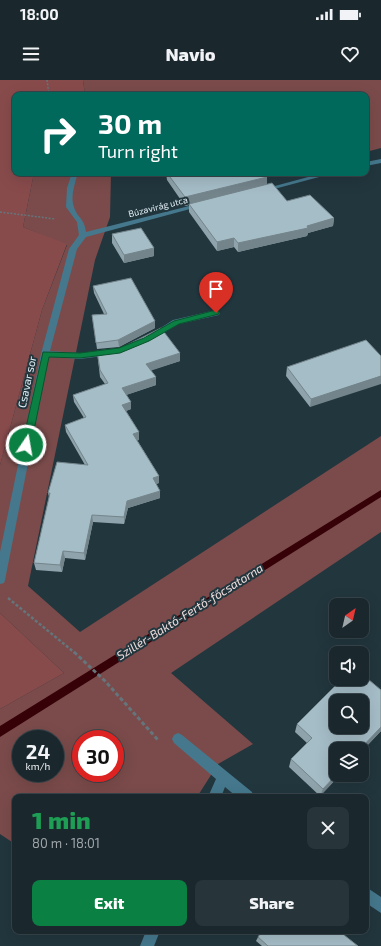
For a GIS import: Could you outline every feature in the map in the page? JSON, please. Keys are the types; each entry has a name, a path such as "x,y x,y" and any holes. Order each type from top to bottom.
{"street":[{"path":"369,163 381,161"},
{"path":"74,176 70,188 70,207 81,222 83,235"},
{"path":"256,192 319,176"},
{"name":"Búzavirág utca","path":"83,235 211,203"},
{"name":"Csavar sor","path":"0,580 45,354 73,250 83,235"},
{"path":"146,339 176,322 216,313"},
{"path":"45,354 80,356 120,351"},
{"path":"178,739 243,794"},
{"path":"215,794 223,778"},
{"path":"369,896 381,906"},
{"path":"147,946 152,934"}],"path":[{"path":"47,80 49,92"},
{"path":"0,212 81,222"},
{"path":"6,596 80,657 106,681"}],"shaded area":[{"path":"0,80 83,80 85,92 12,92 12,176 33,176 23,227 67,244 42,310 0,465"},
{"path":"83,80 381,80 381,148 369,151 369,92 85,92"},
{"path":"33,176 111,176 110,217 95,260 28,586 80,632 381,436 381,532 171,673 253,744 218,764 199,794 12,794 12,842 0,834 0,709 64,673 0,613 0,465 42,310 67,245 23,227"},
{"path":"0,613 64,673 0,709"}],"building":[{"path":"169,176 267,177 185,197"},
{"path":"272,183 287,201 310,195 334,218 307,226 308,228 238,243 234,238 217,242 189,204"},
{"path":"141,228 154,248 124,255 112,234"},
{"path":"131,278 155,321 118,340 96,343 92,315 107,314 93,286"},
{"path":"161,328 180,353 146,364 156,377 122,388 131,402 122,405 139,432 133,434 159,476 153,478 160,491 127,501 124,517 92,515 84,553 63,551 60,565 34,563 50,493 48,493 57,462 88,465 65,425 86,417 73,395 108,383 100,370 97,351 121,348"},
{"path":"366,340 381,356 381,376 311,399 287,367"},
{"path":"369,680 381,690 381,727 367,742 329,742 330,782 323,789 291,759 312,738 297,724 335,686 369,686"},
{"path":"260,934 343,934 358,946 268,946 258,937"}],"waterway":[{"name":"Szillér-Baktó-Fertő-főcsatorna","path":"0,732 381,493"}],"route":[{"path":"26,445 45,354 80,356 120,351 146,339 176,322 216,313"}]}
